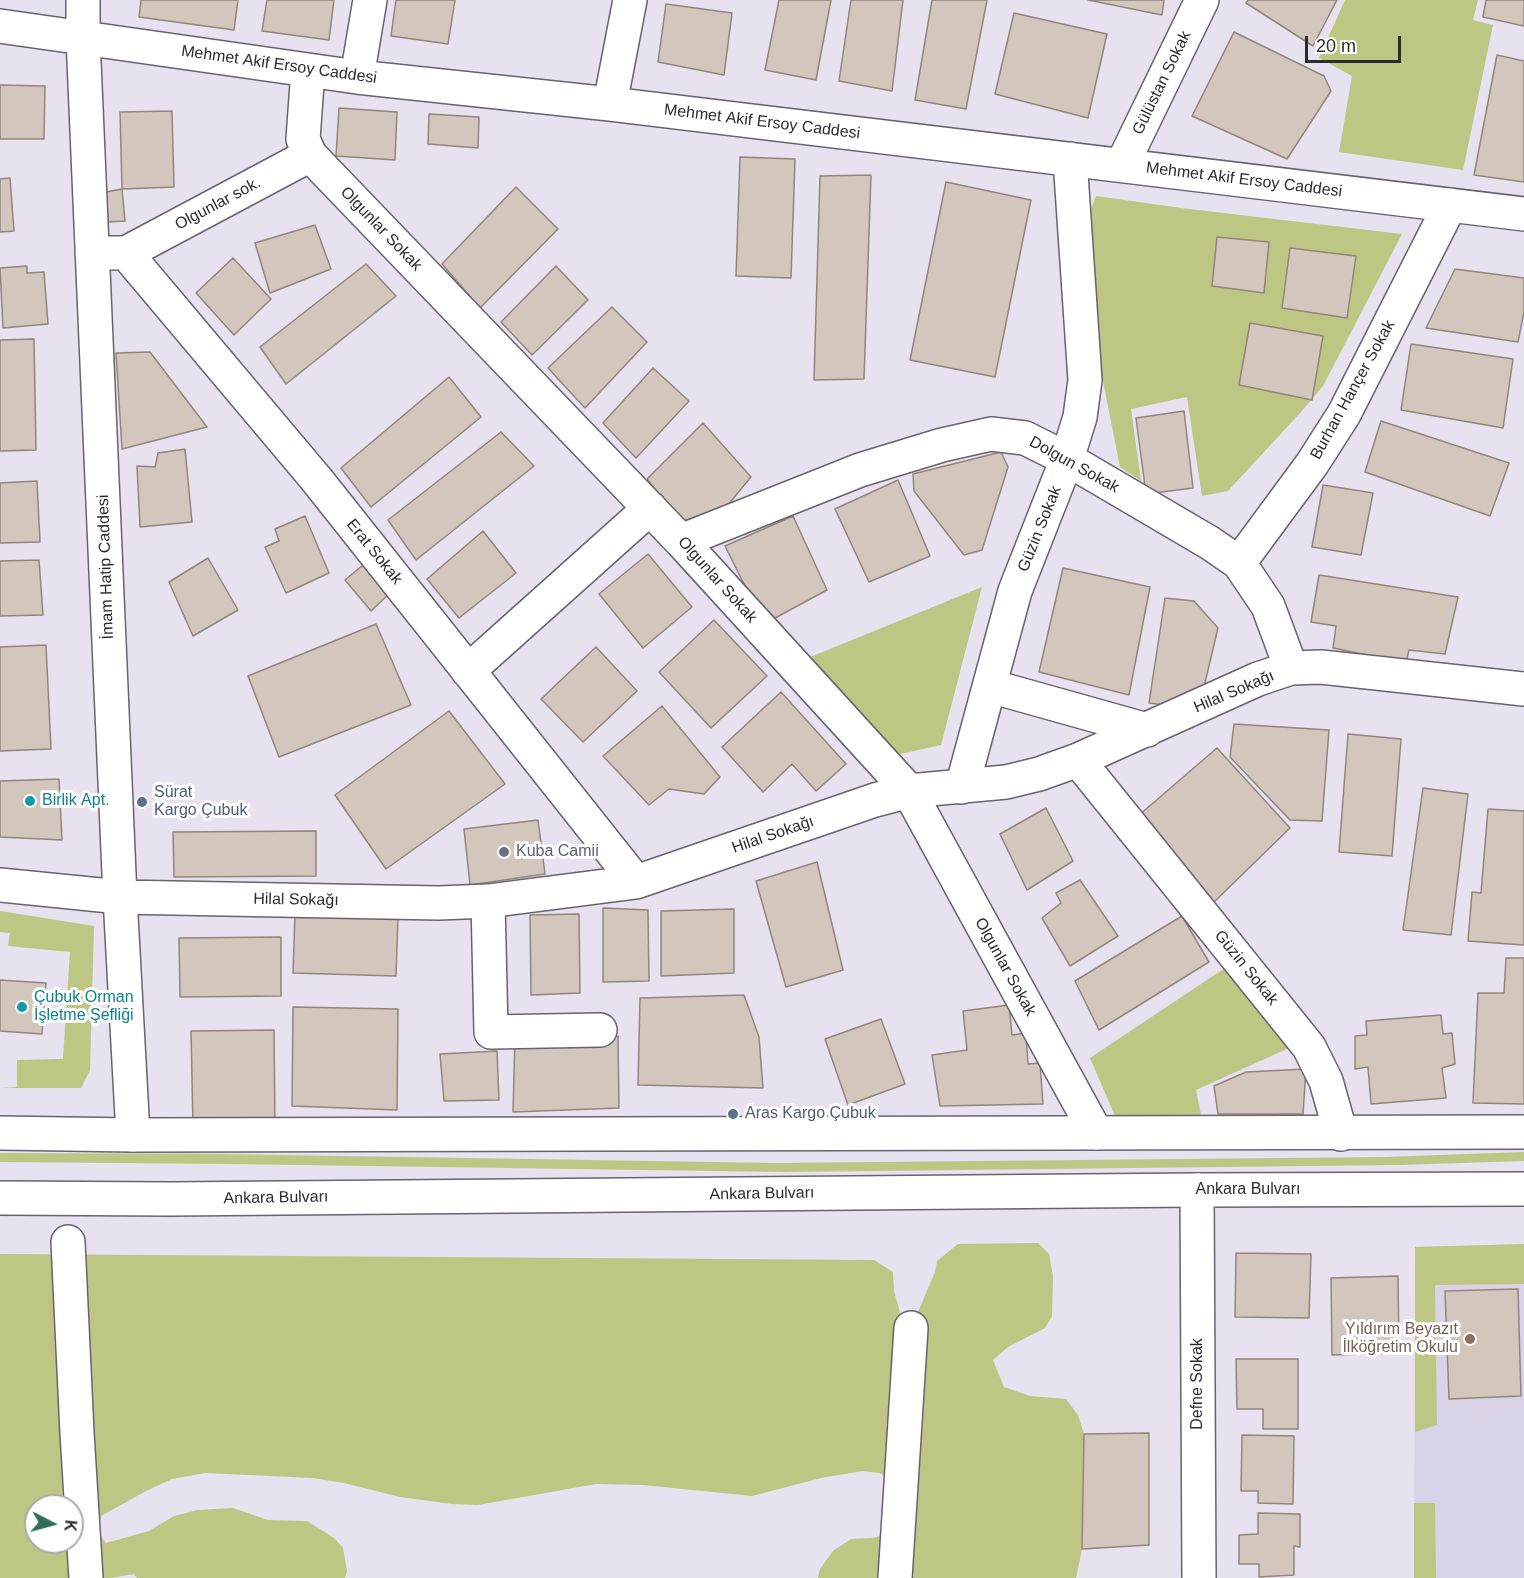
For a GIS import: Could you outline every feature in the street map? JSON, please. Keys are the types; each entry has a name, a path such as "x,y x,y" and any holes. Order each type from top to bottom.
{"street":[{"name":"İmam Hatip Caddesi","path":"83,0 82,38 120,897 133,1135"},
{"path":"357,77 370,0"},
{"path":"610,104 630,0"},
{"name":"Gülüstan Sokak","path":"1122,165 1202,0"},
{"name":"Mehmet Akif Ersoy Caddesi","path":"0,26 357,77 610,104 1524,214"},
{"path":"308,70 303,139 310,155"},
{"name":"Olgunlar sok.","path":"126,253 310,155"},
{"name":"Olgunlar Sokak","path":"310,155 650,508 909,791 1096,1134"},
{"name":"Güzin Sokak","path":"962,787 1015,591 1067,459 1080,417 1085,380 1070,159"},
{"name":"Burhan Hançer Sokak","path":"1239,563 1312,464 1344,414 1450,205"},
{"path":"93,253 126,253"},
{"name":"Erat Sokak","path":"126,253 317,480 636,882"},
{"name":"Dolgun Sokak","path":"681,541 860,470 942,445 991,434 1025,438 1067,459 1210,543 1239,563 1268,606 1291,668"},
{"path":"468,671 650,508"},
{"name":"Hilal Sokağı","path":"0,885 120,897 440,903 488,901 636,882 875,800 909,791 1006,782 1039,774 1078,760 1258,679 1291,668 1321,668 1524,689"},
{"path":"990,686 1147,730"},
{"name":"Güzin Sokak","path":"1078,760 1309,1047 1326,1081 1341,1134"},
{"path":"488,901 491,1032 600,1030"},
{"path":"0,1132 133,1135 1524,1132"},
{"name":"Ankara Bulvarı","path":"0,1198 182,1199 1524,1189"},
{"name":"Defne Sokak","path":"1197,1190 1199,1578"},
{"path":"68,1242 76,1433 86,1578"},
{"path":"895,1578 911,1328"}],"shaded area":[{"name":"Yıldırım Beyazıt İlköğretim Okulu","path":"1524,1244 1524,1578 1414,1578 1415,1247"}],"green space":[{"path":"1345,0 1478,0 1473,20 1493,25 1463,170 1339,152 1352,76 1319,58"},
{"path":"1096,196 1402,234 1323,386 1228,491 1202,496 1187,397 1131,409 1141,481 1120,467 1103,381 1083,243 1088,217"},
{"path":"982,587 941,745 896,755 808,658"},
{"path":"0,911 94,926 90,1070 81,1088 0,1088 17,1087 17,1060 63,1059 70,952 8,946 10,933 0,932"},
{"path":"1231,964 1289,1048 1196,1090 1201,1115 1115,1116 1090,1058"},
{"path":"1524,1152 1524,1161 1398,1165 783,1172 0,1162 0,1153 220,1154 775,1163 1384,1157"},
{"path":"1038,1243 1049,1254 1053,1276 1052,1316 1045,1328 1008,1347 993,1360 1004,1387 1030,1396 1066,1399 1078,1415 1084,1434 1082,1549 1076,1578 818,1578 820,1569 833,1551 851,1539 886,1535 896,1481 879,1473 863,1471 821,1478 752,1496 643,1485 596,1484 478,1505 400,1497 313,1478 205,1473 172,1479 146,1491 101,1516 97,1531 106,1543 149,1531 174,1516 198,1510 233,1508 268,1520 307,1521 334,1538 343,1548 347,1571 345,1578 137,1578 134,1574 111,1578 0,1578 0,1254 874,1260 893,1272 894,1291 901,1316 915,1319 935,1272 937,1261 958,1244"},
{"path":"1524,1244 1524,1284 1435,1285 1437,1425 1415,1432 1415,1247"},
{"path":"1414,1503 1435,1503 1436,1578 1414,1578"}],"building":[{"path":"141,0 238,0 234,30 139,17"},
{"path":"267,0 334,0 329,40 262,31"},
{"path":"396,0 455,0 448,44 391,36"},
{"path":"779,0 831,0 816,80 765,70"},
{"path":"851,0 903,0 892,91 839,81"},
{"path":"932,0 987,0 966,109 915,100"},
{"path":"1088,0 1164,0 1162,15"},
{"path":"1248,0 1337,0 1313,46 1246,3"},
{"path":"1486,0 1524,0 1524,26 1483,17"},
{"path":"666,4 732,13 724,75 658,62"},
{"path":"1014,13 1107,34 1088,118 995,94"},
{"path":"1234,32 1324,76 1331,91 1287,159 1192,116"},
{"path":"1497,55 1524,61 1524,182 1474,175"},
{"path":"0,85 45,86 44,139 0,139"},
{"path":"339,108 397,112 395,160 336,156"},
{"path":"172,111 174,187 122,189 120,112"},
{"path":"429,114 479,117 478,148 428,144"},
{"path":"740,157 795,159 791,278 736,276"},
{"path":"871,175 864,379 814,380 820,176"},
{"path":"10,178 14,231 0,232 0,179"},
{"path":"946,182 1031,200 995,377 910,360"},
{"path":"516,187 558,229 480,308 442,264"},
{"path":"122,189 125,221 108,222 106,192"},
{"path":"315,225 331,269 270,293 255,243"},
{"path":"1217,237 1269,242 1264,293 1212,286"},
{"path":"1290,248 1356,256 1347,318 1282,308"},
{"path":"233,258 271,299 234,335 196,293"},
{"path":"366,264 396,296 286,384 260,347"},
{"path":"27,266 27,273 44,272 48,324 3,328 0,268"},
{"path":"556,266 588,300 532,355 501,322"},
{"path":"1455,269 1524,278 1524,312 1518,342 1426,328"},
{"path":"612,307 647,342 585,408 548,368"},
{"path":"1250,323 1323,336 1312,400 1239,385"},
{"path":"34,339 36,450 0,451 0,340"},
{"path":"1411,344 1513,359 1503,428 1401,410"},
{"path":"150,352 207,427 122,449 116,353"},
{"path":"653,368 689,401 636,458 603,423"},
{"path":"449,377 481,417 371,507 341,468"},
{"path":"1184,411 1193,488 1146,494 1136,418"},
{"path":"1381,421 1509,463 1490,516 1365,472"},
{"path":"703,423 751,477 727,506 681,522 647,479"},
{"path":"501,432 534,466 416,560 388,520"},
{"path":"185,449 192,522 140,527 137,466 155,467 158,453"},
{"path":"1001,452 1008,467 982,550 964,555 914,491 913,474"},
{"path":"898,480 930,556 869,582 835,509"},
{"path":"37,481 40,542 0,543 0,483"},
{"path":"1323,485 1373,493 1361,555 1312,547"},
{"path":"305,516 329,573 286,593 265,547 279,541 275,529"},
{"path":"793,516 827,590 764,624 725,546"},
{"path":"483,531 516,573 459,618 427,579"},
{"path":"648,554 692,607 643,648 599,594"},
{"path":"208,558 238,610 193,636 169,582"},
{"path":"39,560 43,615 0,616 0,561"},
{"path":"368,561 392,591 371,611 345,580"},
{"path":"1063,568 1150,587 1129,695 1039,672"},
{"path":"1319,575 1458,597 1445,654 1409,650 1406,663 1333,648 1336,626 1311,622"},
{"path":"1165,598 1194,601 1218,628 1203,691 1173,706 1149,703"},
{"path":"714,620 767,676 711,728 659,672"},
{"path":"376,624 411,705 279,757 248,676"},
{"path":"46,645 51,749 0,751 0,647"},
{"path":"596,647 637,691 583,742 541,699"},
{"path":"781,692 846,764 816,791 792,764 763,792 722,747"},
{"path":"662,706 720,777 704,794 669,789 649,805 603,756"},
{"path":"449,711 505,784 386,869 335,795"},
{"path":"1234,724 1329,730 1322,821 1290,820 1230,757"},
{"path":"1348,734 1401,739 1392,856 1339,852"},
{"path":"1217,748 1290,828 1214,902 1138,816"},
{"name":"Birlik Apt.","path":"59,779 62,840 0,837 0,781"},
{"path":"1423,788 1468,794 1451,935 1403,930"},
{"path":"1046,808 1073,861 1027,890 1000,834"},
{"path":"1488,809 1524,811 1524,945 1468,941 1472,892 1481,893"},
{"name":"Kuba Camii","path":"538,820 545,874 470,885 464,829"},
{"path":"316,831 316,876 174,877 173,832"},
{"path":"817,862 843,970 786,987 756,881"},
{"path":"1080,880 1118,936 1070,966 1042,918 1061,903 1056,893"},
{"path":"603,908 648,910 649,981 603,982"},
{"path":"734,909 734,973 661,976 661,911"},
{"path":"295,914 398,917 396,976 293,973"},
{"path":"579,914 580,993 531,995 530,915"},
{"path":"1182,916 1209,962 1099,1030 1075,981"},
{"path":"281,937 281,996 180,997 179,938"},
{"path":"1506,958 1524,958 1524,1104 1473,1103 1478,993 1504,993"},
{"name":"Çubuk Orman İşletme Şefliği","path":"0,980 46,983 42,1034 0,1031"},
{"path":"744,995 759,1037 763,1088 638,1085 640,998"},
{"path":"1009,1005 1012,1035 1026,1033 1028,1064 1040,1063 1043,1104 940,1106 932,1055 967,1050 963,1011"},
{"path":"293,1007 398,1009 397,1110 292,1106"},
{"path":"1441,1015 1443,1034 1452,1033 1455,1064 1442,1068 1446,1098 1371,1104 1368,1067 1355,1069 1355,1036 1367,1035 1366,1021"},
{"path":"881,1019 905,1084 848,1105 825,1039"},
{"path":"274,1030 275,1126 193,1127 191,1031"},
{"path":"618,1036 619,1108 513,1112 515,1037"},
{"path":"497,1051 499,1100 444,1101 440,1054"},
{"path":"1306,1069 1303,1114 1218,1114 1214,1086 1246,1072"},
{"path":"1236,1253 1311,1254 1309,1318 1235,1317"},
{"path":"1398,1276 1399,1353 1332,1355 1331,1278"},
{"path":"1518,1289 1521,1396 1449,1399 1445,1291"},
{"path":"1236,1359 1298,1359 1298,1429 1263,1429 1263,1409 1237,1409"},
{"path":"1149,1433 1149,1545 1082,1549 1084,1434"},
{"path":"1242,1435 1294,1436 1293,1504 1258,1503 1258,1491 1241,1491"},
{"path":"1258,1513 1300,1514 1300,1547 1294,1546 1294,1575 1259,1577 1259,1564 1239,1564 1239,1535 1258,1534"}],"place":[{"name":"Birlik Apt.","path":"30,801"},
{"name":"Sürat Kargo Çubuk","path":"142,802"},
{"name":"Kuba Camii","path":"504,852"},
{"name":"Çubuk Orman İşletme Şefliği","path":"22,1007"},
{"name":"Aras Kargo Çubuk","path":"733,1114"},
{"name":"Yıldırım Beyazıt İlköğretim Okulu","path":"1470,1339"}]}
